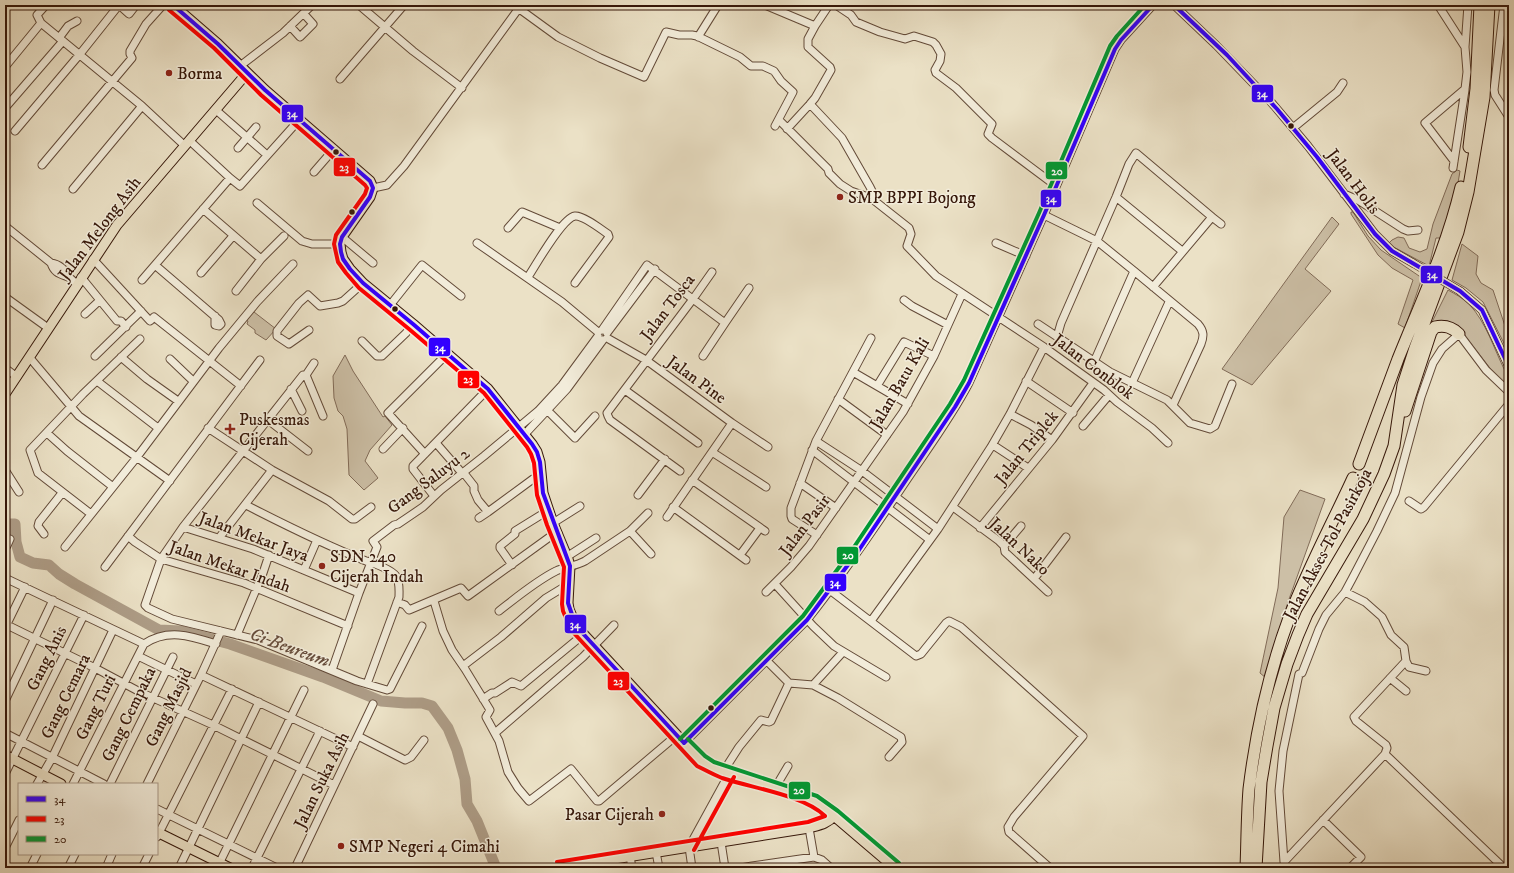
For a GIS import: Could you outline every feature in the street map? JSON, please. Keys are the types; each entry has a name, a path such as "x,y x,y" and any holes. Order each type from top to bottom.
{"highway":[{"name":"Jalan Akses Tol Pasirkoja","path":"1359,464 1398,359 1427,288 1458,199 1466,166 1476,89 1480,5"},
{"name":"Jalan Akses Tol Pasirkoja","path":"1256,868 1261,782 1274,708 1287,664 1307,614 1363,519 1384,474 1394,446 1403,385 1415,348 1458,232 1468,192 1484,97 1489,5"},
{"path":"1394,446 1431,332 1435,327 1445,326 1454,329 1459,334"},
{"name":"Jalan Akses Tol Pasirkoja","path":"1246,868 1249,790 1260,723 1274,663 1299,593 1353,478"}],"main road":[{"path":"173,5 214,40 244,70 299,120 370,181 373,188 370,197 341,240 343,259 363,283 391,304 488,389 537,452 540,462 543,493 548,510 568,556 570,566 569,609 576,626 701,761 726,773 814,801 895,868"},
{"name":"Jalan Melong Asih","path":"5,394 11,380 30,358 93,259 117,225 216,110 244,70"},
{"path":"9,757 59,783"},
{"path":"558,868 809,828 823,825 834,816"},
{"path":"158,834 190,848 218,865 230,868"}],"street":[{"path":"46,5 37,16 41,23 240,186 299,120"},
{"path":"15,131 119,5 129,14 136,5"},
{"path":"42,165 132,58 130,51 145,25 163,5"},
{"path":"244,70 312,5"},
{"path":"359,5 413,51 462,88"},
{"path":"340,79 404,5"},
{"path":"698,37 718,5"},
{"path":"765,5 814,26"},
{"path":"787,129 815,98 831,70 830,67 808,47 808,39 814,26 830,5"},
{"path":"836,5 851,14 856,22 880,32 905,39 914,36 929,40 936,45 941,54 940,61 935,70 936,73 956,88 992,124 988,134 992,138 1056,186"},
{"path":"684,743 807,620 831,591 957,404 969,383 1026,256 1115,48 1153,5"},
{"name":"Jalan Holis","path":"1174,5 1242,72 1293,128 1383,243 1392,251 1460,291 1482,310 1509,367"},
{"path":"1438,5 1465,47"},
{"path":"1465,90 1425,123 1454,165 1465,90 1467,72 1465,47 1468,5"},
{"path":"1504,5 1494,90 1495,96 1509,117"},
{"path":"373,188 384,187 390,183 404,166 462,88 517,7 558,37 600,58 644,77 666,32 678,36 692,35 698,37 736,54 751,66 763,66 769,68 777,74 781,81 793,92 777,123 787,129 821,162 840,184 851,191 871,198 872,191 842,138 810,104"},
{"path":"290,26 300,37 312,24 304,14"},
{"path":"5,108 61,39 68,26 76,21"},
{"path":"5,67 41,23"},
{"path":"1293,128 1336,92 1343,83"},
{"path":"73,189 142,106"},
{"path":"216,110 268,155"},
{"path":"238,148 256,127"},
{"path":"314,172 334,149"},
{"path":"1057,337 1061,323 1134,154 1136,153 1220,224"},
{"path":"142,280 230,178"},
{"path":"1344,194 1358,200 1402,229 1408,231 1418,230"},
{"path":"1116,197 1182,251"},
{"name":"Jalan Conblok","path":"871,198 909,228 911,234 907,246 936,276 1044,347 1152,428 1168,443"},
{"path":"257,203 302,241 312,244 341,240 373,263"},
{"path":"203,209 260,259"},
{"path":"508,228 522,212 560,228"},
{"path":"1044,215 1097,241 1169,302 1198,324 1202,329 1203,338 1173,405"},
{"path":"528,277 560,228 576,216 581,217 608,234 609,237 575,283"},
{"path":"1153,287 1212,217"},
{"path":"5,226 52,263 57,264 67,273 68,277 79,281 117,321 121,322 126,327"},
{"path":"201,273 233,236"},
{"path":"236,291 260,259 284,236"},
{"name":"Jalan Pine","path":"477,243 562,302 602,335 646,360 732,423 768,447"},
{"path":"996,243 1026,256"},
{"path":"93,259 150,321 154,317 241,386"},
{"path":"155,264 215,316"},
{"path":"65,547 137,457 209,361 249,312 293,264"},
{"path":"391,304 422,265 461,296"},
{"name":"Gang Saluyu 2","path":"372,563 377,547 373,540 423,507 462,473 522,431 567,389 602,335 636,287 647,265 655,269 693,299"},
{"path":"1094,362 1134,271"},
{"name":"Jalan Tosca","path":"664,459 610,420 607,413 712,272"},
{"path":"309,330 289,344 277,336 277,331 299,303 308,295 320,306 338,303 343,301 363,283"},
{"path":"703,356 749,288"},
{"name":"Jalan Batu Kali","path":"854,483 908,404 934,356 962,294"},
{"path":"5,297 48,328"},
{"path":"693,299 725,323"},
{"path":"904,300 912,306 948,325"},
{"path":"85,314 99,301"},
{"path":"1132,383 1169,302"},
{"path":"95,356 141,311"},
{"path":"362,341 377,356 382,356 406,333 413,324"},
{"path":"1038,324 1094,362 1132,383 1160,396 1173,405 1190,423 1210,429 1215,426 1232,384"},
{"path":"1406,661 1355,714 1354,717 1356,721 1386,745 1387,748 1385,754 1284,862 1279,791 1283,746 1300,674 1326,615 1345,592 1395,493 1421,397 1433,363 1442,349 1459,334 1486,370 1509,392"},
{"path":"91,514 38,473 34,458 30,452 31,448 140,338"},
{"path":"817,535 792,519 792,508 816,441 872,338"},
{"path":"877,386 904,342 934,356"},
{"path":"871,621 938,529 993,445 1044,347"},
{"path":"425,454 388,413 448,353"},
{"path":"121,357 147,379 178,401"},
{"path":"30,358 79,416 170,481"},
{"path":"170,359 194,381"},
{"path":"105,567 260,360"},
{"path":"314,363 306,375 302,375 183,527 161,559 145,602 146,606 172,619 258,640 383,690 390,689 422,626"},
{"path":"5,368 11,380"},
{"path":"853,372 908,404"},
{"path":"306,375 323,416"},
{"path":"97,381 158,428"},
{"path":"1026,381 1073,413"},
{"name":"Jalan Triplek","path":"980,528 1052,440 1073,413 1093,383"},
{"path":"291,389 302,411"},
{"path":"434,496 413,469 413,466 488,389"},
{"path":"625,390 698,442"},
{"path":"1083,426 1109,395"},
{"path":"838,400 887,435"},
{"path":"1409,501 1418,508 1422,509 1509,404"},
{"path":"545,409 575,438 595,416"},
{"path":"1010,414 1031,425 1052,440"},
{"path":"268,420 308,451"},
{"path":"667,517 732,423"},
{"path":"208,428 244,450 272,470 329,501 352,519 355,519 371,507"},
{"path":"383,449 403,428"},
{"path":"47,432 67,451 113,487"},
{"path":"816,441 862,471 938,529"},
{"path":"436,443 474,486 474,491 478,500 488,512"},
{"path":"993,445 1028,468"},
{"path":"812,450 930,540"},
{"path":"712,452 766,487"},
{"path":"638,495 664,459 680,471"},
{"path":"5,470 18,492"},
{"path":"219,538 272,470"},
{"path":"479,518 533,479 542,478"},
{"path":"673,507 743,558 762,530 692,480"},
{"path":"800,483 836,508"},
{"name":"Jalan Pasir","path":"766,592 775,584 817,535 854,483"},
{"path":"44,534 38,526 39,522 62,493"},
{"path":"246,505 317,540 393,573 397,577 399,589 397,602 367,684"},
{"path":"553,523 580,506"},
{"name":"Jalan Nako","path":"953,507 1004,546 1005,552 1048,592"},
{"path":"512,565 500,546 515,534 515,531 548,510"},
{"path":"499,611 526,590 555,572 570,566 578,565 585,561 630,531 648,513"},
{"path":"1004,546 1021,526"},
{"name":"Jalan Mekar Jaya","path":"183,527 269,555 358,593"},
{"path":"630,531 651,554"},
{"path":"397,602 405,605 409,610 434,601 461,588 468,596 558,533"},
{"name":"Jalan Mekar Indah","path":"128,536 161,559 244,583 348,626"},
{"path":"1034,579 1066,537"},
{"path":"568,556 596,538"},
{"path":"304,570 317,540"},
{"path":"237,635 257,589 269,555"},
{"path":"332,670 358,593 372,563"},
{"path":"5,578 144,644 153,638 161,636 183,635 190,635 216,643"},
{"path":"463,666 501,637 546,598 569,584"},
{"path":"775,584 807,620 834,646 886,677"},
{"path":"25,587 6,625 334,785"},
{"path":"831,591 916,656 919,656 946,623 949,621 953,622 961,627 1083,736 1014,817 1008,827 1010,832 1050,868"},
{"path":"1345,592 1365,602 1382,617 1391,635 1404,647 1406,661 1409,667 1426,671"},
{"path":"5,701 53,600"},
{"path":"434,601 443,631 452,650 490,710 486,717 499,740 508,772 518,788 529,801 570,769 598,801 677,735"},
{"name":"Gang Anis","path":"5,774 9,757 22,741 84,615"},
{"path":"495,733 583,657 614,625"},
{"name":"Gang Cemara","path":"38,783 52,758 113,630"},
{"name":"Gang Masjid","path":"147,783 221,632"},
{"path":"483,699 512,682 521,686 584,634"},
{"name":"Gang Turi","path":"74,783 144,644"},
{"path":"813,685 843,652"},
{"path":"138,656 196,684"},
{"name":"Gang Cempaka","path":"110,783 173,656"},
{"path":"766,660 789,683 813,685 838,698 901,737 902,742 889,757"},
{"path":"201,675 353,747"},
{"path":"1390,678 1406,691"},
{"path":"692,868 689,847 739,748 761,720 771,721 789,683"},
{"path":"158,834 232,689"},
{"path":"218,865 304,690"},
{"path":"180,868 260,702"},
{"name":"Jalan Suka Asih","path":"296,868 373,704"},
{"path":"252,868 320,731"},
{"path":"5,733 102,783"},
{"path":"358,736 405,760 411,757 424,740"},
{"path":"1385,754 1504,868"},
{"path":"774,788 788,766"},
{"path":"158,809 277,868"},
{"path":"1323,820 1361,857 1350,868"},
{"path":"5,848 18,822"},
{"path":"809,828 814,857"},
{"path":"721,842 724,868"},
{"path":"656,852 659,868"},
{"path":"30,868 36,855"},
{"path":"68,868 74,855"},
{"path":"106,868 112,855"},
{"path":"142,868 148,855"},
{"path":"630,856 632,868"},
{"path":"741,868 814,857 822,860 831,868"}],"shaded area":[{"path":"1457,170 1460,171 1456,195 1441,238 1436,238 1429,266 1388,244 1398,237 1404,238 1409,248 1420,252 1427,249 1433,224 1452,174"},
{"path":"1351,212 1353,212 1368,236 1381,250 1422,278 1405,328 1398,324 1413,280 1392,268 1378,255"},
{"path":"1332,217 1339,224 1305,269 1331,291 1252,385 1222,369"},
{"path":"1462,244 1478,256 1476,274 1481,283 1493,290 1509,338 1509,353 1483,302 1466,288 1452,280"},
{"path":"1448,290 1467,302 1475,311 1489,336 1505,371 1509,375 1509,387 1496,376 1459,328 1446,321 1432,322"},
{"path":"254,312 276,329 266,340 255,333 255,330 247,324 248,321 246,320"},
{"path":"345,355 353,371 383,417 385,416 392,425 370,450 365,461 378,478 364,490 349,475 347,429 343,416 338,411 334,398 333,376"},
{"path":"1300,490 1325,499 1288,602 1266,678 1260,673 1278,588 1284,517"}],"waterway":[{"name":"Ci Beureum","path":"5,524 15,524 16,542 20,557 33,563 49,565 59,574 75,584 159,630 181,631 230,644 323,677 381,701 422,703 432,706 448,728 457,750 465,779 467,804 477,821 496,868"}],"transit line":[{"name":"34","path":"173,5 218,44 265,90 370,181 373,188 370,197 342,237 340,244 343,259 363,283 488,389 532,444 537,452 540,462 543,493 570,566 568,603 576,626 684,743"},
{"name":"20","path":"680,739 803,616 854,547 950,404 964,380 1039,213 1110,46 1145,5"},
{"name":"34","path":"684,743 807,620 859,550 955,407 969,383 1044,215 1115,49 1121,40 1153,5"},
{"name":"34","path":"1174,5 1227,55 1277,109 1317,157 1375,234 1392,251 1460,291 1482,310 1509,367"},
{"name":"23","path":"169,10 214,48 261,95 367,188 365,194 336,235 334,244 338,262 359,288 484,393 527,447 534,463 537,495 564,567 562,604 563,611 571,630 697,766 734,782 791,797 815,809 825,816 808,822 557,862"},
{"name":"20","path":"688,739 705,756 714,762 817,796 838,811 899,863"},
{"name":"23","path":"694,850 734,777"}],"place":[{"name":"Borma","path":"169,73"},
{"name":"SMP BPPI Bojong","path":"840,197"},
{"name":"Puskesmas Cijerah","path":"230,429"},
{"name":"SDN 240 Cijerah Indah","path":"322,566"},
{"name":"Pasar Cijerah","path":"662,814"},
{"name":"SMP Negeri 4 Cimahi","path":"341,846"}]}
